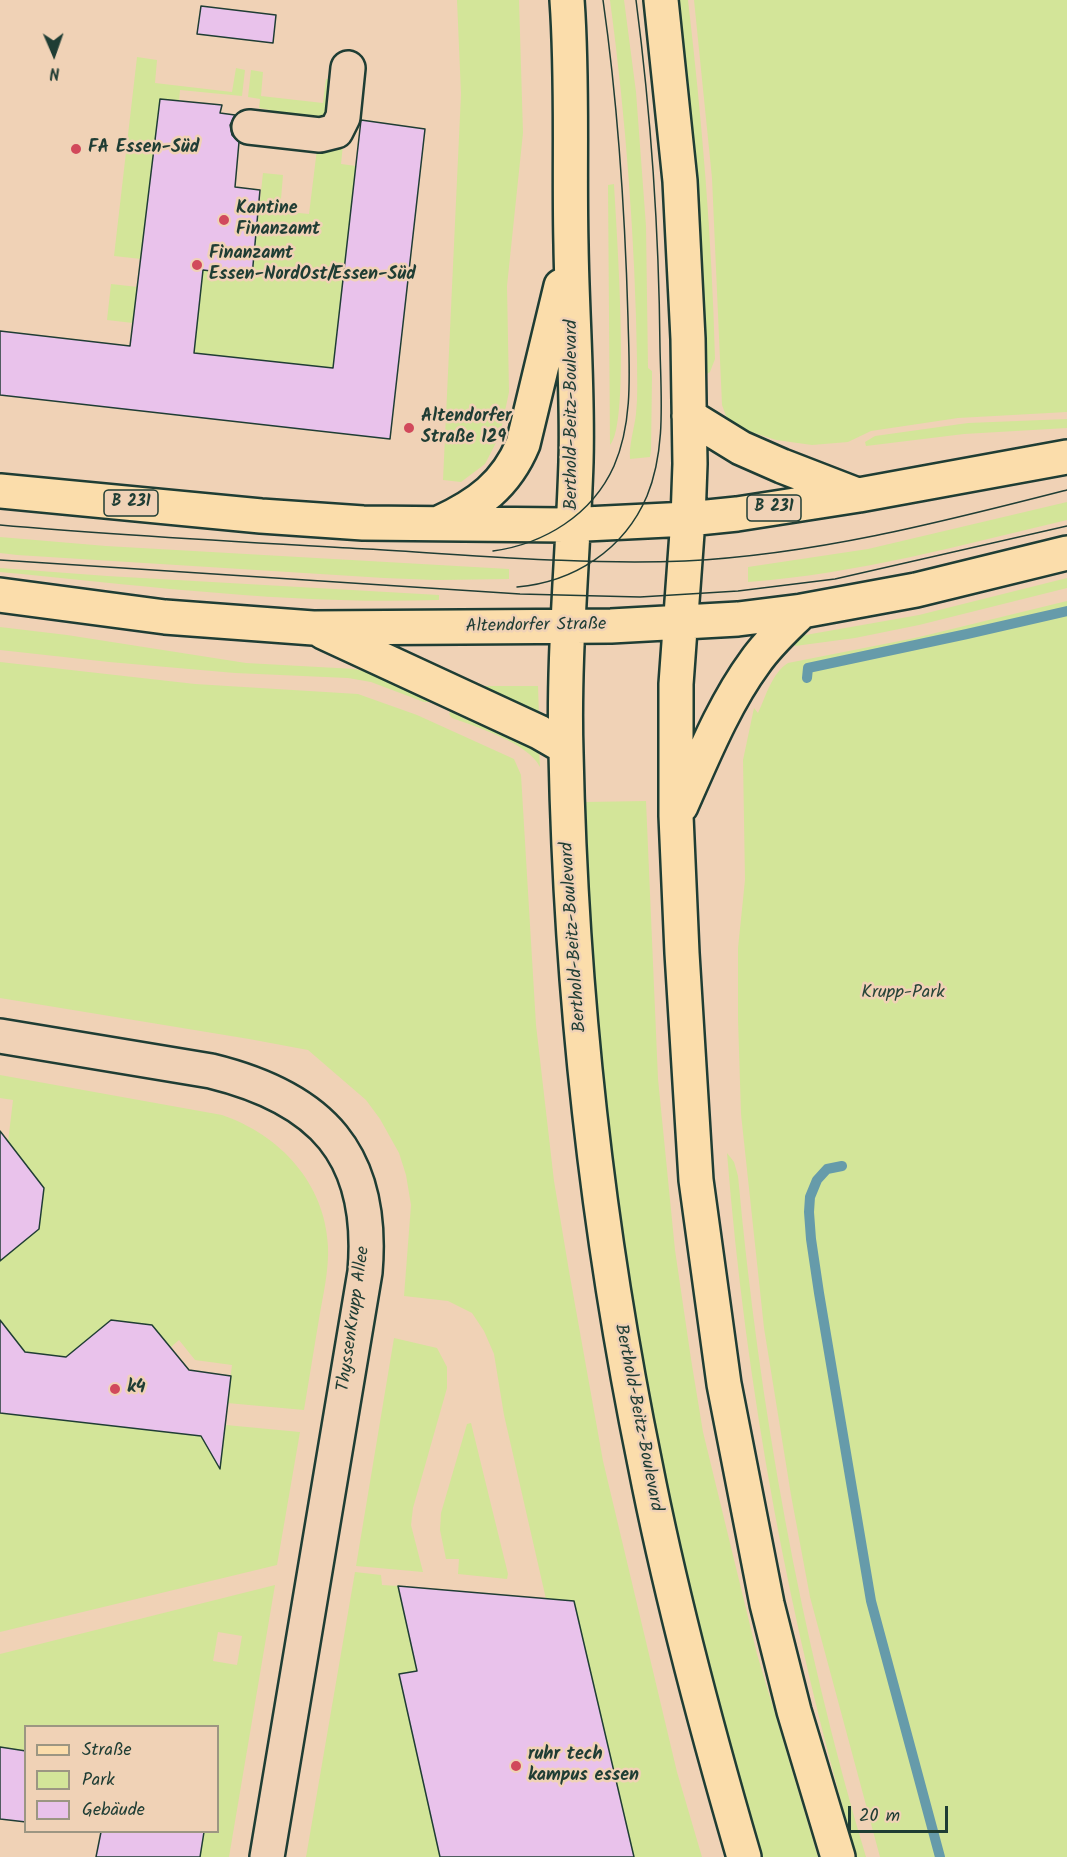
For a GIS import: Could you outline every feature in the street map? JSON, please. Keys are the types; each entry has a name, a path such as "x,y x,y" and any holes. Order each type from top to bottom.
{"main road":[{"name":"Berthold-Beitz-Boulevard","path":"567,0 571,60 570,240 576,457 567,628 565,747 580,1023 596,1167 619,1324 645,1466 670,1580 705,1719 744,1857"},
{"path":"661,0 675,121 682,210 689,416 688,519 676,684 676,816 692,1132 711,1294 736,1450 767,1604 797,1722 838,1857"},
{"path":"437,524 462,513 483,499 509,472 517,458 525,434 568,258 570,240"},
{"path":"689,416 741,448 859,495"},
{"name":"B 231","path":"0,491 261,516 363,523 573,524 688,519 737,514 859,495 1067,457"},
{"name":"Altendorfer Straße","path":"0,595 165,617 313,628 567,628 738,619 802,611 916,590 1067,553"},
{"path":"676,816 741,682 755,661 802,611"},
{"path":"313,628 539,732 565,747"}],"street":[{"path":"249,127 320,135 336,131 343,117 348,68"},
{"name":"ThyssenKrupp Allee","path":"0,1036 211,1071 268,1089 321,1124 342,1150 356,1176 366,1226 365,1272 267,1857"}],"green space":[{"path":"457,0 519,0 523,133 507,286 509,392 500,435 485,464 461,482 443,480 461,94"},
{"path":"610,0 624,0 636,92 646,226 648,368 652,371 651,450 650,457 630,459 637,394 636,315 629,180"},
{"path":"678,0 688,0 706,180 715,359 710,372 705,375 695,168"},
{"path":"694,0 1067,0 1067,412 958,418 871,431 848,442 812,445 776,440 751,432 726,416 722,405 712,178"},
{"path":"137,57 157,60 155,83 232,92 236,68 245,70 242,96 180,90 179,102 160,100 141,259 114,256"},
{"path":"251,70 263,72 261,96 323,103 326,79 335,79 326,119 269,117 270,110 259,108 260,99 248,97"},
{"path":"343,145 341,164 356,166 333,368 194,353 203,270 252,275 263,173 283,175 280,211 309,214 317,149"},
{"path":"614,184 621,364 620,401 616,429 610,445 608,185"},
{"path":"111,284 138,287 133,323 107,320"},
{"path":"1067,419 1067,428 964,434 866,446 865,442 875,436 968,423"},
{"path":"1067,502 1067,520 869,565 748,582 748,567 868,549"},
{"path":"0,537 106,546 509,569 509,579 384,578 17,555 0,553"},
{"path":"0,568 439,595 439,600 329,600 219,593 0,572"},
{"path":"1067,578 1067,588 919,625 855,638 795,646 794,637 919,615"},
{"name":"Krupp-Park","path":"1067,601 1067,1857 880,1857 810,1597 764,1328 741,1114 738,948 745,880 743,760 754,708 758,713 774,679 782,667 788,663 915,638"},
{"path":"0,627 246,663 355,669 385,677 433,699 424,702 371,682 348,678 235,673 0,650"},
{"path":"0,662 195,684 358,694 417,715 514,759 521,775 536,1025 554,1181 569,1271 603,1461 677,1772 702,1857 634,1857 574,1601 546,1599 504,1415 494,1354 484,1331 472,1313 448,1301 404,1296 411,1205 406,1175 399,1153 380,1119 366,1100 308,1050 0,998"},
{"path":"465,686 538,686 539,716"},
{"path":"453,707 539,749 540,767 525,750 513,743 452,718 449,714"},
{"path":"646,801 658,1079 675,1250 691,1359 703,1432 757,1654 818,1857 762,1857 733,1753 680,1542 648,1391 631,1290 600,1047 585,802"},
{"path":"0,1075 222,1115 263,1135 296,1164 318,1202 325,1223 328,1246 328,1265 304,1410 227,1403 232,1365 195,1360 179,1340 171,1347 152,1325 111,1321 66,1357 25,1352 0,1320 0,1261 39,1229 44,1189 8,1142 13,1100 0,1098"},
{"path":"727,1153 734,1162 738,1176 758,1348 785,1520 821,1690 866,1857 857,1857 811,1684 791,1596 759,1420 746,1331"},
{"path":"394,1338 437,1348 447,1367 447,1388 413,1508 411,1525 423,1572 356,1566"},
{"path":"0,1413 207,1437 206,1445 211,1451 223,1448 226,1425 300,1432 277,1565 0,1632"},
{"path":"471,1423 508,1574 507,1579 458,1574 459,1559 446,1559 440,1530 441,1513 467,1424"},
{"path":"355,1572 381,1575 382,1585 398,1586 417,1671 399,1675 440,1857 306,1857"},
{"path":"275,1585 229,1857 200,1857 204,1833 219,1833 219,1725 24,1725 24,1751 0,1747 0,1654","holes":["218,1632 242,1636 237,1665 213,1661"]}],"building":[{"path":"201,6 276,15 273,43 197,34"},
{"name":"Finanzamt Essen-NordOst/Essen-Süd","path":"160,99 222,105 220,113 235,115 230,125 232,135 239,142 235,187 260,190 252,276 203,270 194,353 333,368 361,120 425,129 390,439 0,395 0,331 130,346"},
{"path":"0,1131 44,1188 39,1229 0,1261"},
{"name":"k4","path":"0,1320 25,1352 66,1357 111,1320 152,1325 189,1370 231,1376 220,1469 201,1436 0,1413"},
{"name":"ruhr tech kampus essen","path":"398,1586 574,1601 634,1857 440,1857 399,1674 417,1671"},
{"path":"0,1747 24,1751 24,1822 0,1819"},
{"path":"101,1833 204,1833 200,1857 96,1857"}],"waterway":[{"path":"807,678 808,668 1067,611"},
{"path":"842,1166 827,1169 817,1180 810,1197 811,1239 871,1601 940,1857"}],"tram line":[{"path":"493,551 530,542 548,534 579,513 605,483 614,466 625,430 629,393 625,238 617,119 603,0"},
{"path":"517,587 538,584 577,570 595,560 611,547 637,515 647,496 657,460 661,423 658,261 650,130 636,0"},
{"path":"0,525 137,536 526,559 606,562 685,561 733,558 830,544 925,525 1067,490"},
{"path":"0,560 520,594 640,597 738,591 835,579 1067,526"}],"place":[{"name":"FA Essen-Süd","path":"76,149"},
{"name":"Kantine Finanzamt","path":"224,220"},
{"name":"Finanzamt Essen-NordOst/Essen-Süd","path":"197,265"},
{"name":"Altendorfer Straße 129","path":"409,428"},
{"name":"k4","path":"115,1389"},
{"name":"ruhr tech kampus essen","path":"516,1766"}]}
